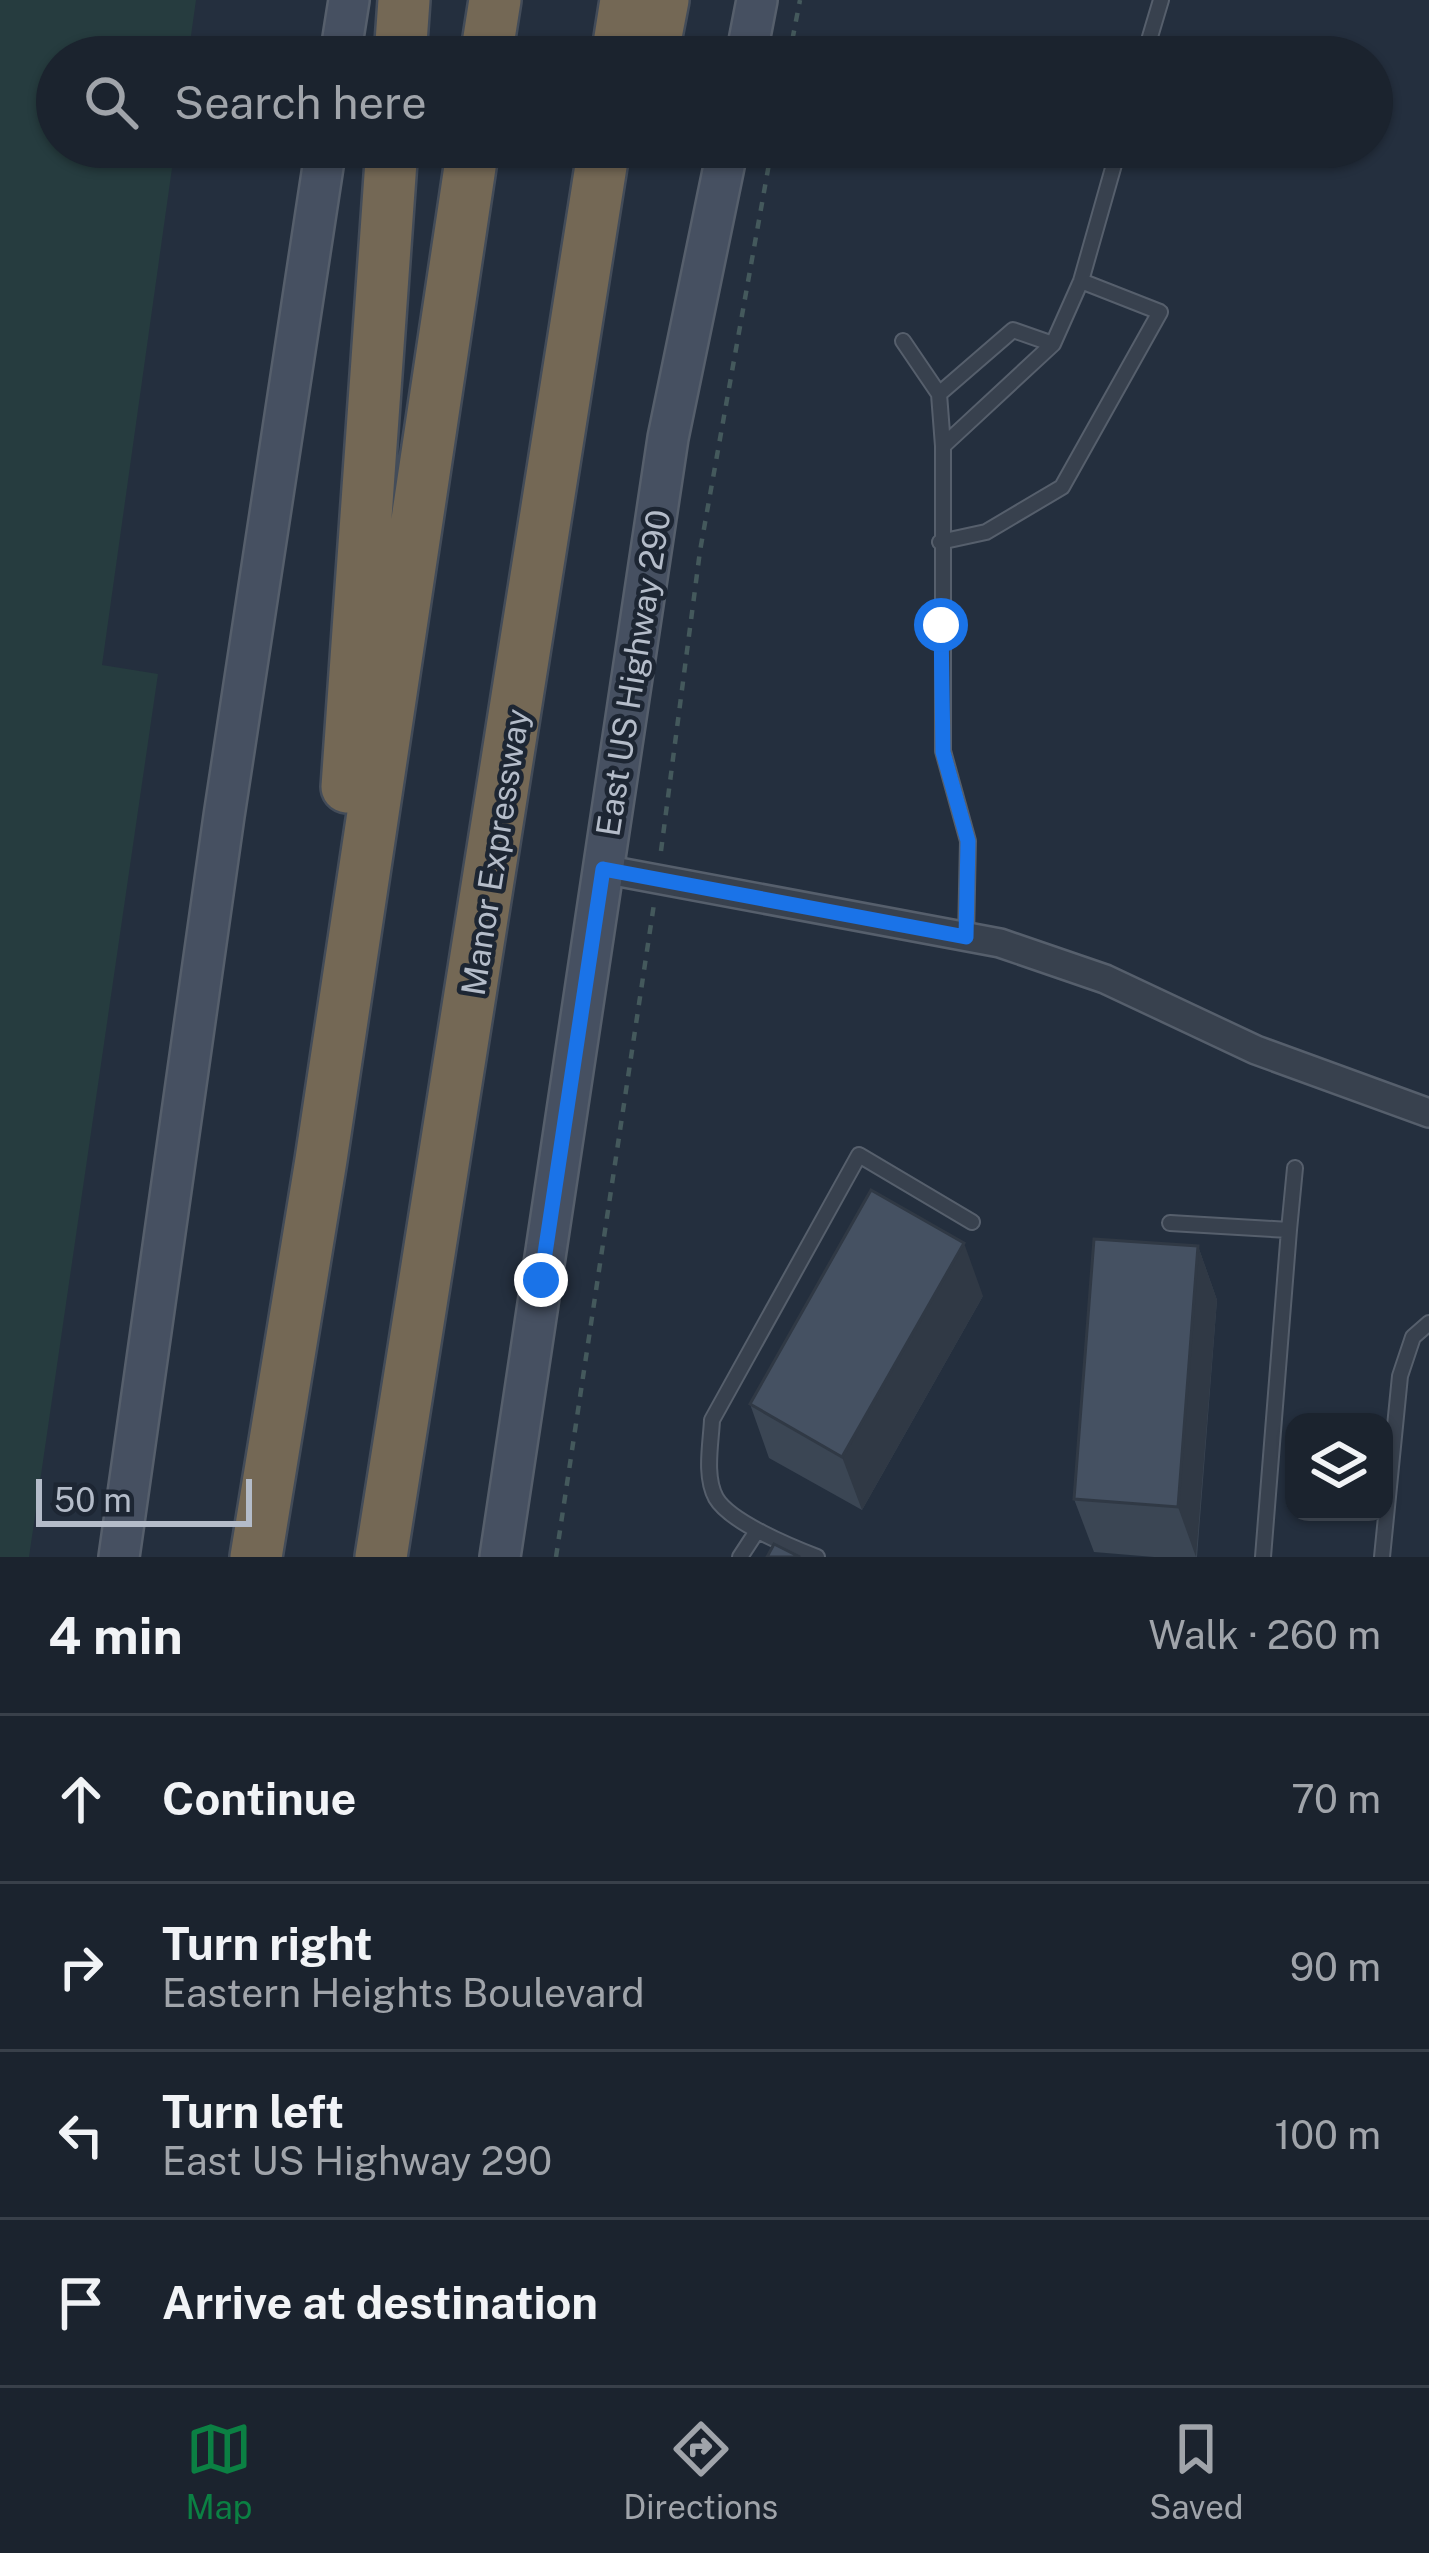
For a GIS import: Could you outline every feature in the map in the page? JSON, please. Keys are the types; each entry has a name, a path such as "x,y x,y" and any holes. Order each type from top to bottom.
{"highway":[{"path":"401,36 404,0"},
{"path":"489,36 494,0"},
{"path":"620,36 626,0"},
{"path":"656,36 663,0"},
{"path":"321,1160 391,168"},
{"path":"256,1557 321,1160 469,168"},
{"name":"Manor Expressway","path":"381,1557 601,168"},
{"path":"570,377 625,168"}],"main road":[{"path":"343,36 349,0"},
{"path":"750,36 758,0"},
{"path":"119,1557 224,816 323,168"},
{"name":"East US Highway 290","path":"500,1557 668,438 724,168"}],"street":[{"path":"603,869 1000,944 1105,979 1256,1050 1429,1113"}],"lane":[{"path":"1150,36 1161,0"},
{"path":"943,446 1053,344 1081,281 1113,168"},
{"path":"940,542 986,532 1063,487 1160,312 1081,281"},
{"path":"939,394 1013,330 1053,344"},
{"path":"903,341 939,394 943,752 968,841 966,937"},
{"path":"817,1557 757,1531 716,1499 709,1465 712,1420 859,1155 972,1222"},
{"path":"1263,1557 1295,1168"},
{"path":"1170,1223 1288,1230"},
{"path":"1382,1557 1400,1376 1412,1336 1429,1323"},
{"path":"740,1557 757,1531"}],"path":[{"path":"793,36 800,0"},
{"path":"556,1557 658,877 700,551 768,168"}],"green space":[{"path":"0,0 196,0 191,36 36,36 36,168 172,168 102,665 158,674 29,1557 0,1557"}],"building":[{"path":"871,1190 964,1243 842,1457 750,1404"},
{"path":"1094,1239 1198,1246 1178,1507 1074,1499"},
{"path":"774,1544 800,1557 767,1557"}],"route":[{"path":"541,1280 603,869 966,937 968,841 943,752 941,625"}]}
